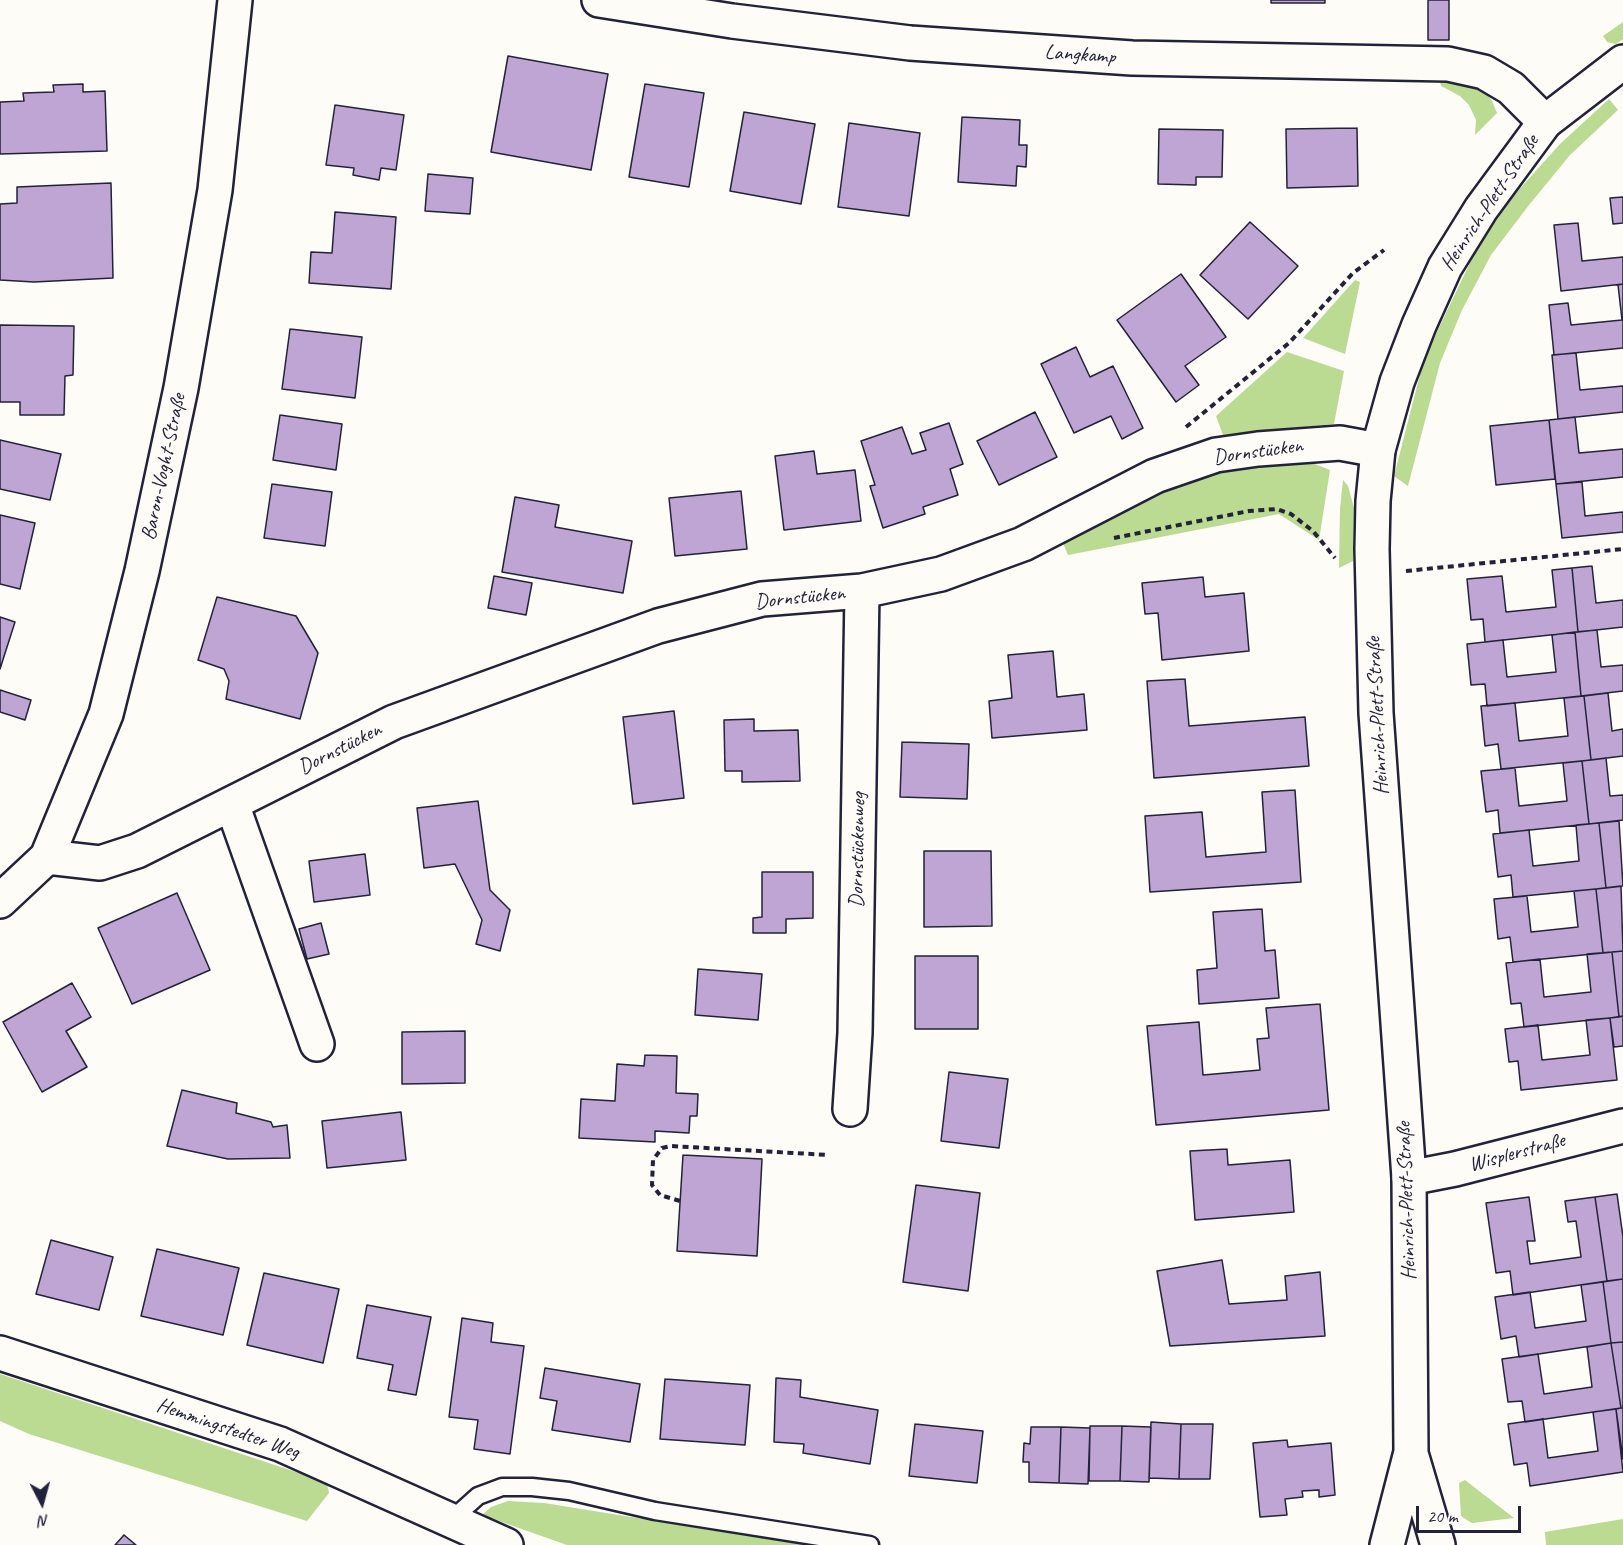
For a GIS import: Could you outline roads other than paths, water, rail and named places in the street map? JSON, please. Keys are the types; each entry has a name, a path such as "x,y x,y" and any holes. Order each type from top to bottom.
{"street":[{"name":"Baron-Voght-Straße","path":"0,901 47,857 106,714 142,571 181,388 215,190 235,0"},
{"name":"Langkamp","path":"599,0 732,21 910,43 1132,58 1448,64 1484,72 1511,87 1545,122"},
{"name":"Heinrich-Plett-Straße","path":"1387,1545 1411,1452 1409,1178 1376,713 1373,501 1378,450 1397,382 1445,267 1481,209 1545,122 1623,62"},
{"name":"Dornstücken","path":"47,857 100,862 137,850 394,722 658,627 762,599 862,591 941,574 1023,544 1155,476 1216,455 1258,448 1340,443 1378,450"},
{"name":"Dornstückenweg","path":"850,1109 855,1033 862,591"},
{"path":"232,804 317,1044"},
{"name":"Wisplerstraße","path":"1409,1178 1455,1170 1623,1126"},
{"name":"Hemmingstedter Weg","path":"0,1353 280,1444 506,1545"},
{"name":"Heinrich-Plett-Straße","path":"1411,1452 1438,1545"}],"lane":[{"path":"449,1521 478,1496 502,1487 532,1487 569,1491 655,1511 870,1545"}]}
